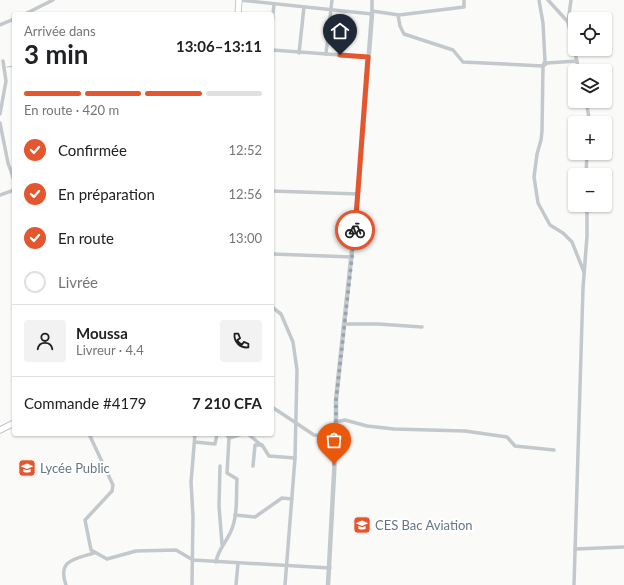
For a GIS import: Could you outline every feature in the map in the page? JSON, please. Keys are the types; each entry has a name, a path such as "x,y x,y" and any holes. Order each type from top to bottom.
{"main road":[{"path":"238,12 239,0"},
{"path":"0,430 12,424"}],"street":[{"path":"29,12 53,0"},
{"path":"239,0 330,10 398,15 464,7 464,0"},
{"path":"326,54 332,0"},
{"path":"328,585 336,437 335,422 358,194 372,0"},
{"path":"539,0 544,23 545,50 543,66 542,131 534,177 538,204 550,225 563,233 572,242 584,273"},
{"path":"548,0 568,22"},
{"path":"569,12 571,0"},
{"path":"273,12 274,4"},
{"path":"299,52 304,7"},
{"path":"398,15 400,26 404,34 453,50 463,62 543,66 547,63 577,61"},
{"path":"0,25 12,20"},
{"path":"274,50 368,57"},
{"path":"576,56 578,64"},
{"path":"0,114 6,81 3,61"},
{"path":"0,123 8,163 12,174"},
{"path":"0,195 12,191"},
{"path":"274,191 358,194"},
{"path":"574,585 587,212"},
{"path":"274,254 352,257"},
{"path":"274,309 281,314 292,342 297,370 295,458 285,585"},
{"path":"344,324 378,324 422,327"},
{"path":"274,408 314,435 336,437"},
{"path":"335,422 344,420 367,426 394,429 465,431 507,437 515,446 554,450"},
{"path":"90,436 113,485 112,490 85,520 91,550 94,553 108,559 136,551 176,550 193,560 330,568"},
{"path":"192,585 193,560 191,482 195,436"},
{"path":"195,442 215,444 217,436"},
{"path":"216,562 217,553 232,530 235,515 237,479 228,473 229,438 236,436"},
{"path":"250,436 262,446 269,456 295,458"},
{"path":"253,466 255,445 262,446"},
{"path":"220,466 219,506 222,545"},
{"path":"235,515 255,517 282,498 292,498"},
{"path":"575,549 624,547"},
{"path":"66,585 63,575 65,566 69,561 94,553"},
{"path":"236,585 238,563"}],"waterway":[{"path":"7,67 12,66"}],"way so far":[{"path":"334,464 336,400 355,230"}],"place":[{"name":"Lycée Public","path":"27,468"},
{"name":"CES Bac Aviation","path":"362,525"}],"route":[{"path":"340,55 368,57 355,230"}]}
